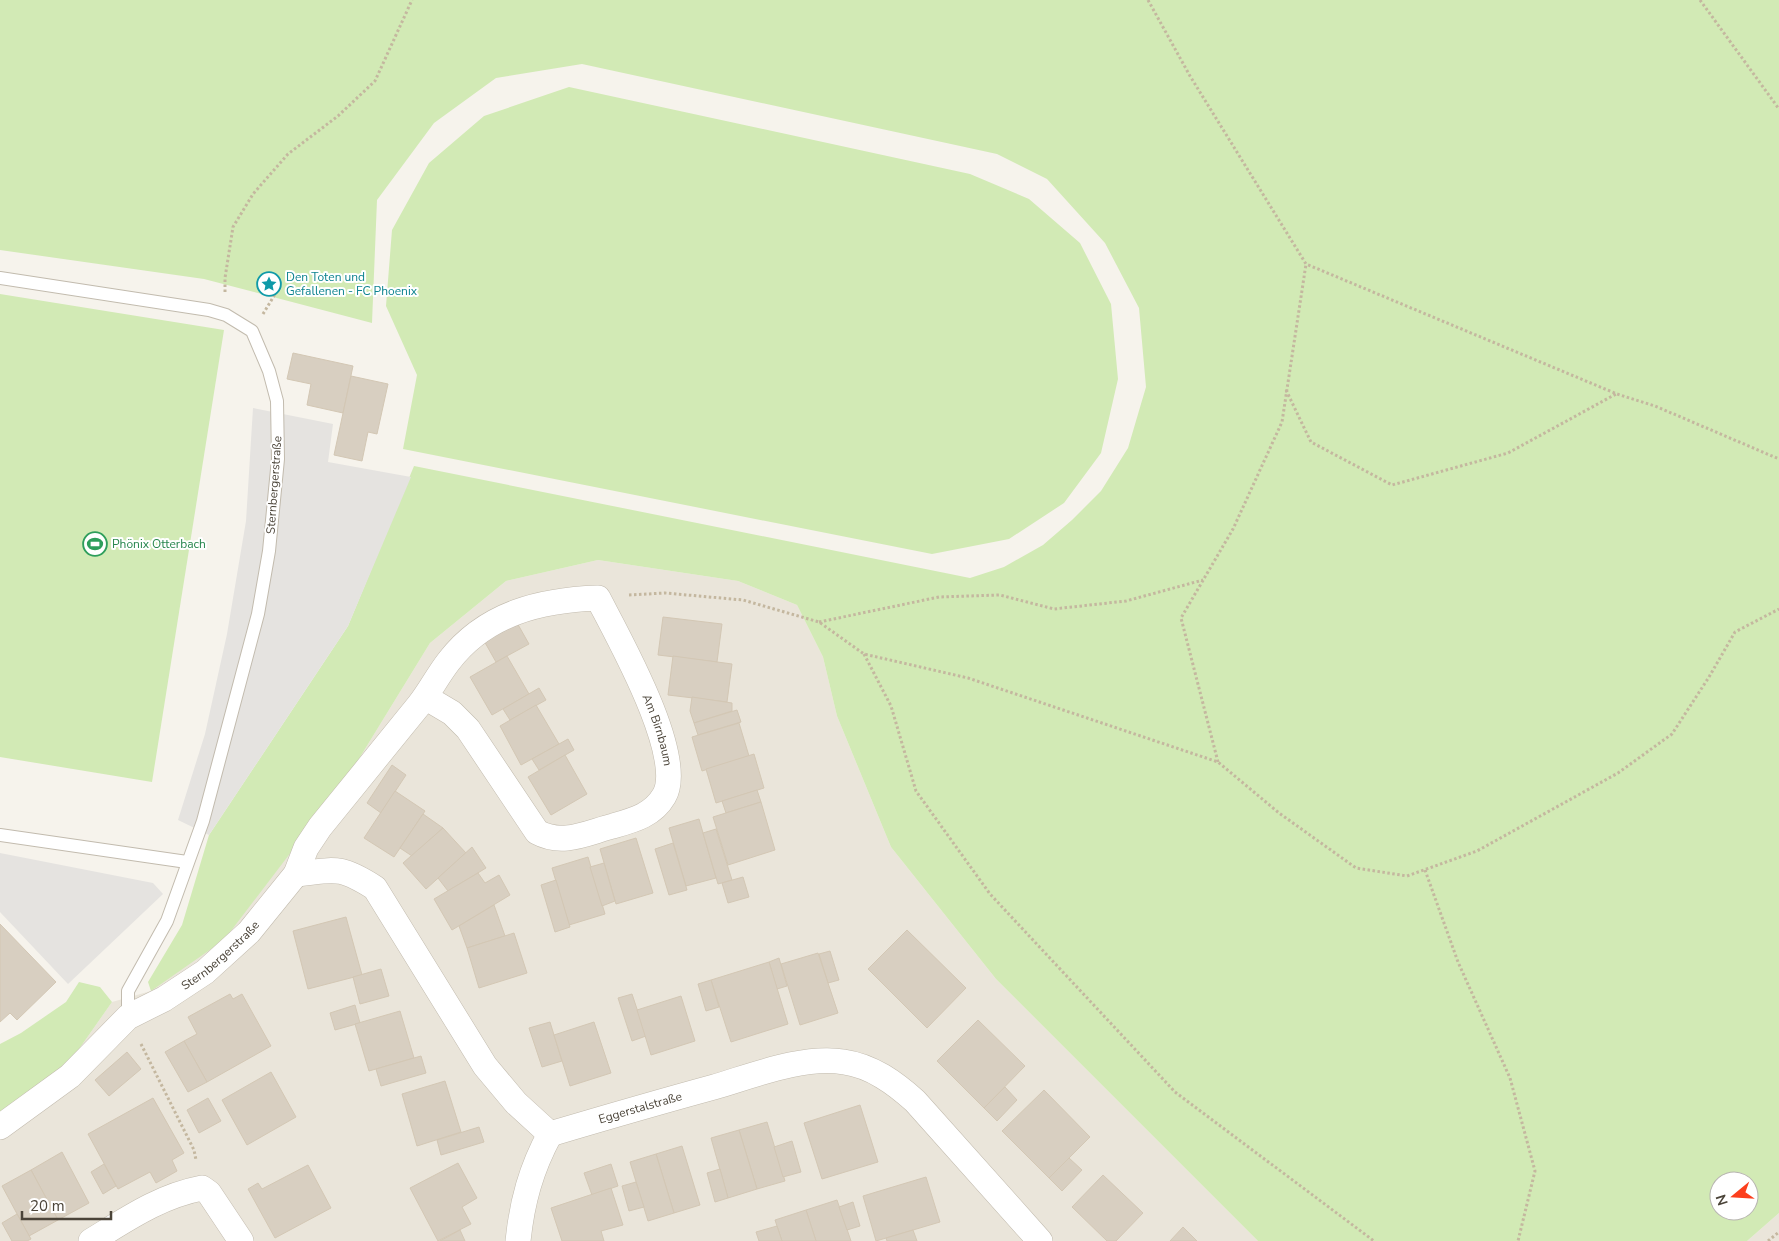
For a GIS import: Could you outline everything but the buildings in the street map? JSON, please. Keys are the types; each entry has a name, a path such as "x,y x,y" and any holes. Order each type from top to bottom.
{"street":[{"name":"Am Birnbaum","path":"425,697 452,713 468,729 537,832 550,839 564,840 607,828 633,820 653,810 666,794 669,767 642,683 598,598"},
{"path":"518,1241 521,1209 530,1174 550,1134 516,1103 485,1066 374,888 353,874 332,869 296,874 306,848 320,827 425,697 449,661 468,640 503,616 534,605 567,599 598,598"},
{"name":"Sternbergerstraße","path":"0,1127 70,1076 128,1017 164,999 205,972 249,932 296,874"},
{"name":"Eggerstalstraße","path":"550,1134 776,1069 816,1061 844,1062 870,1070 895,1082 1040,1241"},
{"path":"91,1241 150,1205 183,1192 202,1188 210,1192 240,1241"}],"lane":[{"path":"0,278 210,310 226,315 252,331"},
{"name":"Sternbergerstraße","path":"128,1017 128,991 167,921 186,862 203,821 258,614 269,552 278,459 277,400 269,371 252,331"},
{"path":"0,835 186,862"}],"path":[{"path":"226,315 224,278 233,227 252,194 288,154 338,116 375,81 412,0"},
{"path":"1148,0 1190,76 1306,264 1617,394 1655,406 1779,459"},
{"path":"1700,0 1779,109"},
{"path":"1218,762 1181,618 1233,529 1282,422 1306,264"},
{"path":"252,331 280,286"},
{"path":"1286,390 1312,442 1392,485 1508,453 1617,394"},
{"path":"819,622 939,596 1000,595 1054,609 1126,601 1203,580"},
{"path":"598,598 665,593 743,600 819,622 864,654 968,678 1218,762 1279,813 1356,868 1407,876 1477,851 1618,773 1664,740 1677,726 1735,632 1779,609"},
{"path":"864,654 891,706 916,791 990,894 1175,1092 1374,1241"},
{"path":"1425,870 1458,962 1510,1078 1535,1171 1518,1241"},
{"path":"128,1017 194,1150 202,1188"},
{"path":"1768,1241 1779,1232"}],"shaded area":[{"path":"253,408 333,424 328,462 411,477 348,626 209,835 178,820 205,734 227,634 246,521"},
{"path":"598,560 738,581 797,605 823,657 837,716 891,847 996,979 1258,1241 0,1241 0,1114 72,1059 112,1002 151,991 346,780 430,643 506,581"},
{"path":"0,853 153,883 163,894 68,984 0,912"},
{"path":"1779,1213 1779,1241 1747,1241"}],"green space":[{"path":"0,0 1779,0 1779,1213 1747,1241 1258,1241 996,979 891,847 837,716 823,657 797,605 738,581 598,560 506,581 430,643 346,780 224,940 151,991 148,982 182,925 209,835 348,626 414,466 970,578 1004,567 1043,545 1101,491 1128,448 1146,387 1139,308 1105,243 1047,179 997,154 582,64 496,78 434,123 377,200 372,323 204,279 0,250"},
{"path":"569,87 970,174 1029,199 1080,243 1111,304 1118,379 1101,453 1064,503 1009,539 932,554 403,449 417,375 386,306 392,230 429,163 484,116"},
{"name":"Phönix Otterbach","path":"0,294 224,330 152,782 0,757"},
{"path":"79,982 100,987 112,1002 72,1059 0,1114 0,1044 21,1033 66,1002"}],"place":[{"name":"Den Toten und Gefallenen - FC Phoenix","path":"269,284"},
{"name":"Phönix Otterbach","path":"95,544"}]}
